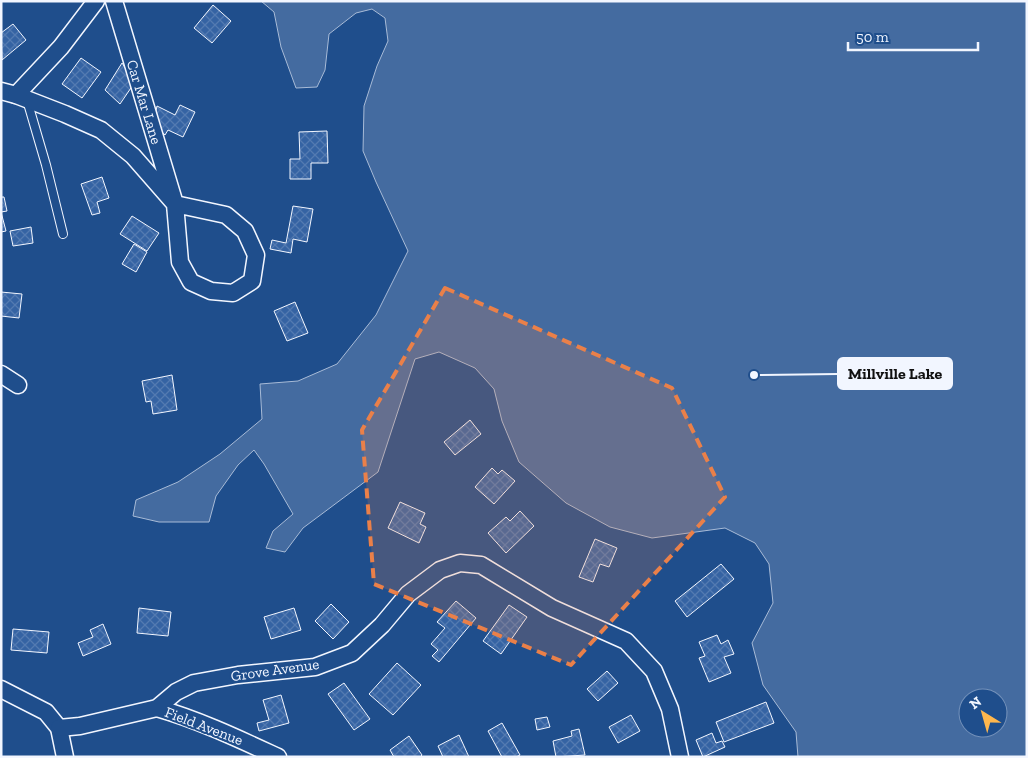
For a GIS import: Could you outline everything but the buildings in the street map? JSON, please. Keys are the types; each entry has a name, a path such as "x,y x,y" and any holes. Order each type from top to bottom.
{"street":[{"path":"15,95 61,47 96,1"},
{"name":"Car Mar Lane","path":"15,95 101,130 133,156 175,204 226,215 246,231 256,255 252,281 233,293 211,291 192,282 180,262 175,204 114,1"},
{"path":"1,374 18,385"},
{"name":"Grove Avenue","path":"59,728 80,726 157,708 176,692 194,683 238,674 315,667 352,653 382,625 408,594 440,570 460,563 481,565 552,608 626,640 654,671 670,709 680,757"},
{"path":"1,689 46,712 59,728 65,757"},
{"name":"Field Avenue","path":"157,708 179,714 278,757"}],"lane":[{"path":"15,95 46,165 63,234"}],"highlighted area":[{"path":"445,288 672,388 725,497 571,665 374,584 362,430"}],"water":[{"path":"261,1 1027,1 1027,757 798,757 796,732 763,685 752,643 773,603 769,564 755,543 725,528 652,538 610,527 566,503 519,462 502,421 494,389 475,368 439,352 415,359 378,472 303,528 285,552 266,548 273,531 293,514 254,450 238,465 216,496 209,522 159,522 133,516 136,500 178,482 220,454 262,419 260,384 298,381 337,364 376,315 408,251 363,151 364,106 377,66 388,41 385,18 372,9 356,13 329,34 325,70 317,87 296,88 281,47 274,12"}],"place":[{"name":"Millville Lake","path":"754,375"}]}
